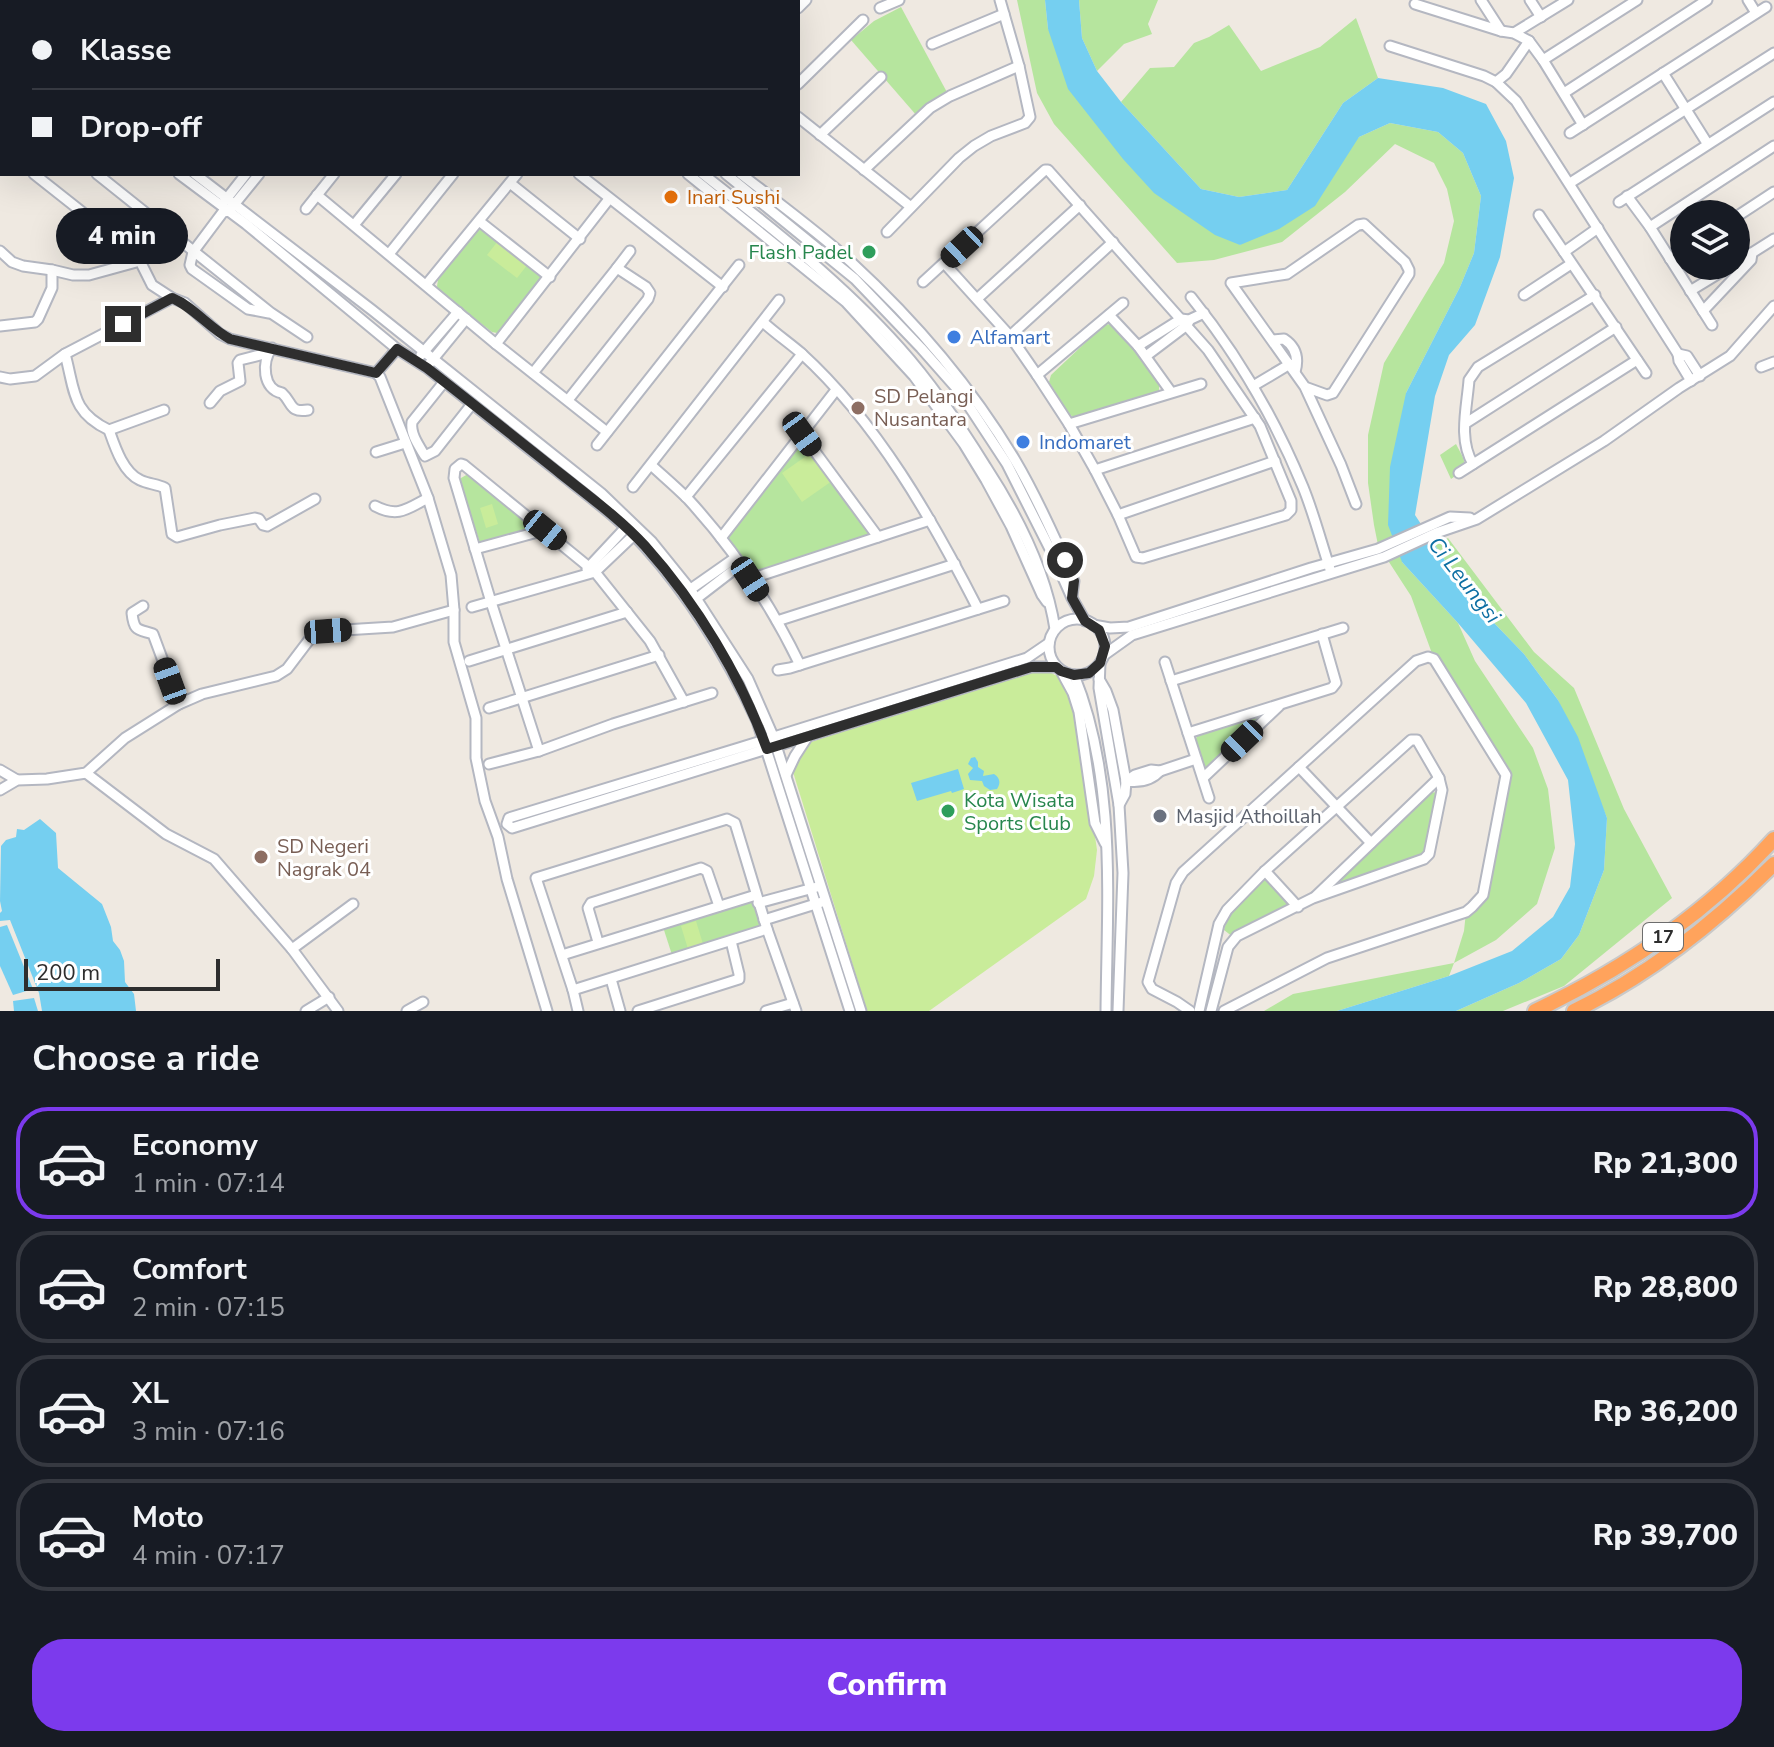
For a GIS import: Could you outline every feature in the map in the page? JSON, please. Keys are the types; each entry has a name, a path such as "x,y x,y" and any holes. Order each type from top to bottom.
{"highway":[{"name":"17","path":"1535,1011 1623,964 1675,929 1716,896 1774,839"},
{"name":"17","path":"1574,1011 1685,942 1774,864"}],"street":[{"path":"880,8 899,0"},
{"path":"887,232 959,158 991,136 1025,123 1030,117 1000,0"},
{"path":"1481,0 1501,31"},
{"path":"1530,0 1541,17"},
{"path":"1514,33 1568,0"},
{"path":"1543,60 1637,0"},
{"path":"1564,93 1707,0"},
{"path":"1748,0 1756,13"},
{"path":"1415,4 1514,33 1529,41 1583,125"},
{"path":"1570,133 1766,7"},
{"path":"932,44 1004,14"},
{"path":"800,82 863,20"},
{"path":"1496,82 1506,74 1529,41"},
{"path":"1390,46 1484,76 1496,82 1516,101 1678,354 1679,361 1696,378"},
{"path":"1570,183 1774,53"},
{"path":"864,170 930,108 1019,66"},
{"path":"1663,73 1707,143"},
{"path":"820,135 881,77"},
{"path":"1670,259 1650,227 1623,199 1774,102"},
{"path":"800,119 911,207"},
{"path":"1650,227 1774,146"},
{"path":"923,282 1045,170 1048,170 1186,321 1208,350 1255,418 1291,501 1291,510 1286,515 1138,559 1095,470 1037,375 1010,336 944,263"},
{"path":"37,176 120,242 129,238 147,214"},
{"path":"100,176 271,313 307,337"},
{"path":"182,176 433,359 601,493 633,528 693,601 770,743 786,776 816,887"},
{"path":"197,176 227,206 397,349 427,368 633,528"},
{"path":"193,252 245,176"},
{"path":"227,206 257,176"},
{"path":"306,209 332,176"},
{"path":"354,225 394,176"},
{"path":"389,254 451,176"},
{"path":"426,285 515,176"},
{"path":"581,176 723,287"},
{"path":"690,176 846,302 901,361 960,438 996,498 1042,595 1052,607"},
{"path":"706,176 797,248 900,349 950,411 1007,500 1043,579 1052,607 1055,629 1049,651 1052,662 1073,693 1079,712 1095,823 1106,846"},
{"path":"728,176 855,279 959,391 1020,487 1072,598 1103,638 1099,679 1119,805 1123,873 1118,1011"},
{"path":"743,176 852,263 933,346 990,421 1024,476 1074,581 1072,598"},
{"path":"510,183 580,239"},
{"path":"1750,208 1774,192"},
{"path":"317,195 607,432"},
{"path":"496,344 609,199"},
{"path":"978,298 1080,205"},
{"path":"1539,215 1646,373"},
{"path":"479,221 550,277"},
{"path":"1253,386 1292,368 1297,359 1291,345 1284,339 1273,340 1231,283 1287,274 1364,224 1408,266 1409,274 1333,393 1327,395 1305,387"},
{"path":"1564,252 1598,228"},
{"path":"1703,311 1751,260 1752,253 1774,239"},
{"path":"1010,336 1113,242"},
{"path":"533,373 630,251"},
{"path":"2,258 23,266 73,275 89,275 140,261 152,285 185,303 230,339 376,373 380,377 428,498 451,575 454,642 477,721 476,758 485,801 547,1011"},
{"path":"1524,295 1571,264"},
{"path":"597,445 739,265"},
{"path":"568,400 649,295 646,287 617,268"},
{"path":"0,326 35,322 38,319 52,288 52,270"},
{"path":"844,292 855,279"},
{"path":"1683,280 1712,325"},
{"path":"1690,291 1708,280"},
{"path":"1473,464 1464,442 1469,380 1478,367 1595,295"},
{"path":"1191,297 1253,386 1278,433 1304,489 1330,568"},
{"path":"0,377 35,376 65,354 172,298"},
{"path":"633,487 779,300"},
{"path":"1037,375 1123,303"},
{"path":"1055,629 1069,620 1110,628 1129,627 1330,568 1384,557 1393,547 1434,528 1477,519 1604,441 1730,356 1774,306"},
{"path":"1138,346 1204,313"},
{"path":"416,361 462,315"},
{"path":"427,368 462,315"},
{"path":"1109,315 1138,346 1171,392"},
{"path":"1146,356 1186,321"},
{"path":"763,322 802,354 836,390 900,470 978,609"},
{"path":"1466,423 1616,327"},
{"path":"921,348 933,346"},
{"path":"376,373 397,349"},
{"path":"900,349 901,361"},
{"path":"210,403 220,391 240,381 240,360 270,350"},
{"path":"270,350 264,367 272,389 282,393 296,411 308,410"},
{"path":"65,354 76,402 87,416 109,430 116,449 133,475 141,481 165,488 172,534 177,537 255,518 267,526 315,499"},
{"path":"686,497 802,354"},
{"path":"1459,473 1637,360"},
{"path":"1761,367 1774,362"},
{"path":"1292,368 1305,387 1356,504"},
{"path":"444,382 412,422 414,436 425,456 435,451 472,404"},
{"path":"1069,424 1201,384"},
{"path":"721,538 836,390"},
{"path":"109,430 164,410"},
{"path":"1095,470 1255,418"},
{"path":"802,434 878,537"},
{"path":"376,452 405,443"},
{"path":"1118,515 1275,461"},
{"path":"539,751 454,478 457,465 464,465 545,530 589,571 627,612 659,655 684,702"},
{"path":"651,465 686,497 721,538 777,621 800,665"},
{"path":"1020,487 1024,476"},
{"path":"375,506 388,512 401,512 428,498"},
{"path":"996,498 1007,500"},
{"path":"750,579 930,520"},
{"path":"472,607 589,571 633,528"},
{"path":"475,549 545,530"},
{"path":"687,592 704,579 738,562"},
{"path":"693,601 738,562"},
{"path":"777,621 955,564"},
{"path":"770,743 808,736 1031,667 1059,669 1074,675 1089,673 1132,635 1330,568"},
{"path":"704,579 710,582 711,588"},
{"path":"778,670 1004,601"},
{"path":"143,606 132,613 135,627 141,632 153,634 179,704"},
{"path":"0,790 17,780 86,773 125,738 179,704 202,694 276,676 287,669 309,640 319,633 393,627 454,610"},
{"path":"469,661 627,612"},
{"path":"1171,681 1343,628"},
{"path":"1188,733 1332,688 1336,683 1322,634"},
{"path":"616,791 509,818 507,824 512,828 616,791 1027,658 1049,643"},
{"path":"489,708 659,655"},
{"path":"1190,1011 1152,989 1148,982 1176,883 1183,872 1416,661 1428,657 1434,659 1506,775 1483,895 1466,912 1327,958 1224,1011"},
{"path":"1165,662 1209,798"},
{"path":"1074,675 1093,730 1102,795 1106,846 1106,1011"},
{"path":"1099,679 1113,710 1126,781 1125,794 1119,805"},
{"path":"489,764 539,751 712,693"},
{"path":"1203,778 1281,704"},
{"path":"786,776 808,736"},
{"path":"1199,1011 1219,924 1227,910 1336,807 1411,740 1417,740 1439,778 1442,790 1429,854 1424,859 1313,898 1237,936 1228,947 1211,1011"},
{"path":"770,743 821,902 861,1011"},
{"path":"1126,781 1135,775 1151,770 1160,771 1196,759"},
{"path":"1299,767 1371,843"},
{"path":"0,770 17,780"},
{"path":"86,773 166,834 214,859 292,949 338,1011"},
{"path":"1313,898 1439,778"},
{"path":"578,1011 536,878 727,819 735,823 765,925 794,1007 766,1011"},
{"path":"598,942 588,908 591,903 701,868 707,871 719,906"},
{"path":"1265,871 1298,907"},
{"path":"562,955 719,906 816,887"},
{"path":"573,990 731,941 821,902"},
{"path":"821,902 850,1011"},
{"path":"292,949 353,904"},
{"path":"1219,924 1237,936"},
{"path":"638,1011 739,979 731,941"},
{"path":"611,979 620,1011"},
{"path":"306,1011 329,997"},
{"path":"407,1011 423,1002"}],"green space":[{"path":"1017,0 1045,0 1048,29 1240,245 1359,137 1390,123 1438,132 1463,153 1481,196 1474,253 1406,393 1402,562 1458,623 1475,661 1533,748 1548,789 1555,848 1537,904 1496,940 1454,963 1464,931 1466,912 1483,895 1506,775 1434,659 1411,596 1378,545 1368,483 1368,435 1384,363 1444,263 1454,221 1447,189 1434,163 1395,144 1345,192 1282,242 1214,260 1177,263 1054,124 1037,93"},
{"path":"1079,0 1158,0 1148,24 1152,34 1124,44 1097,71 1082,38"},
{"path":"901,7 949,96 917,116 851,40 874,21"},
{"path":"1356,18 1378,78 1343,103 1287,190 1239,197 1201,189 1121,102 1150,68 1174,67 1194,43 1229,25 1261,71 1320,47"},
{"path":"481,229 544,277 502,334 492,332 438,290 437,286 438,280 476,231"},
{"path":"498,241 528,264 517,278 487,255"},
{"path":"1110,324 1142,356 1157,378 1159,391 1153,396 1076,419 1069,414 1049,382 1051,375 1104,325"},
{"path":"803,442 870,533 866,538 759,572 752,571 728,537"},
{"path":"1456,444 1464,467 1451,479 1440,455"},
{"path":"812,452 832,481 802,502 782,473"},
{"path":"468,474 531,525 528,533 482,546 460,482"},
{"path":"492,504 498,524 486,528 480,508"},
{"path":"1448,538 1534,652 1574,688 1624,809 1672,898 1564,986 1503,1011 1456,1011 1519,983 1561,959 1579,935 1604,870 1607,818 1558,700 1524,654 1469,597 1435,545"},
{"name":"Kota Wisata Sports Club","path":"1045,670 1059,677 1067,687 1078,720 1097,850 1094,876 1086,899 929,1011 867,1011 793,772 808,743 1025,672"},
{"path":"1254,716 1258,722 1209,768 1204,766 1195,741 1198,734"},
{"path":"1436,792 1439,796 1425,856 1335,886 1337,879 1431,793"},
{"path":"1270,878 1291,902 1233,937 1224,930 1228,916 1265,879"},
{"path":"753,900 757,903 762,927 673,958 663,927"},
{"path":"696,921 703,944 688,949 681,926"},
{"path":"1454,963 1449,976 1337,1011 1264,1011 1293,994"}],"water":[{"path":"1045,0 1079,0 1082,38 1097,71 1121,102 1201,189 1239,197 1287,190 1343,103 1378,78 1443,88 1486,104 1506,141 1514,178 1500,257 1475,325 1449,355 1435,396 1415,515 1469,597 1524,654 1558,700 1578,737 1607,818 1604,870 1579,935 1561,959 1519,983 1456,1011 1337,1011 1449,976 1512,951 1553,917 1570,887 1575,844 1568,780 1526,703 1402,562 1388,525 1390,467 1406,393 1474,253 1481,196 1463,153 1438,132 1390,123 1359,137 1315,206 1279,229 1240,245 1215,235 1154,193 1068,89 1048,29"},
{"path":"975,757 978,767 984,771 983,776 994,774 998,777 997,789 990,790 982,781 970,780 968,774 973,768 968,764"},
{"path":"958,769 964,789 917,801 911,783"},
{"path":"40,819 56,833 58,868 102,904 113,941 124,961 125,982 134,994 136,1011 42,1011 39,993 10,920 0,921 1,846 6,840 16,837 17,829 24,830"},
{"path":"7,925 33,989 13,995 0,966 0,927"},
{"path":"34,998 38,1011 14,1011 13,1001"}],"place":[{"name":"Inari Sushi","path":"671,197"},
{"name":"Flash Padel","path":"869,252"},
{"name":"Alfamart","path":"954,337"},
{"name":"SD Pelangi Nusantara","path":"858,408"},
{"name":"Indomaret","path":"1023,442"},
{"name":"Kota Wisata Sports Club","path":"948,811"},
{"name":"Masjid Athoillah","path":"1160,816"},
{"name":"SD Negeri Nagrak 04","path":"261,857"}],"route":[{"path":"123,324 172,298 185,303 230,339 376,373 397,349 427,368 616,518 646,547 690,604 736,677 767,749 1031,667 1056,667 1074,675 1089,673 1100,663 1105,646 1099,630 1085,621 1072,598 1074,581 1065,560"}],"water label":[{"name":"Ci Leungsi","path":"1464,580"}]}
